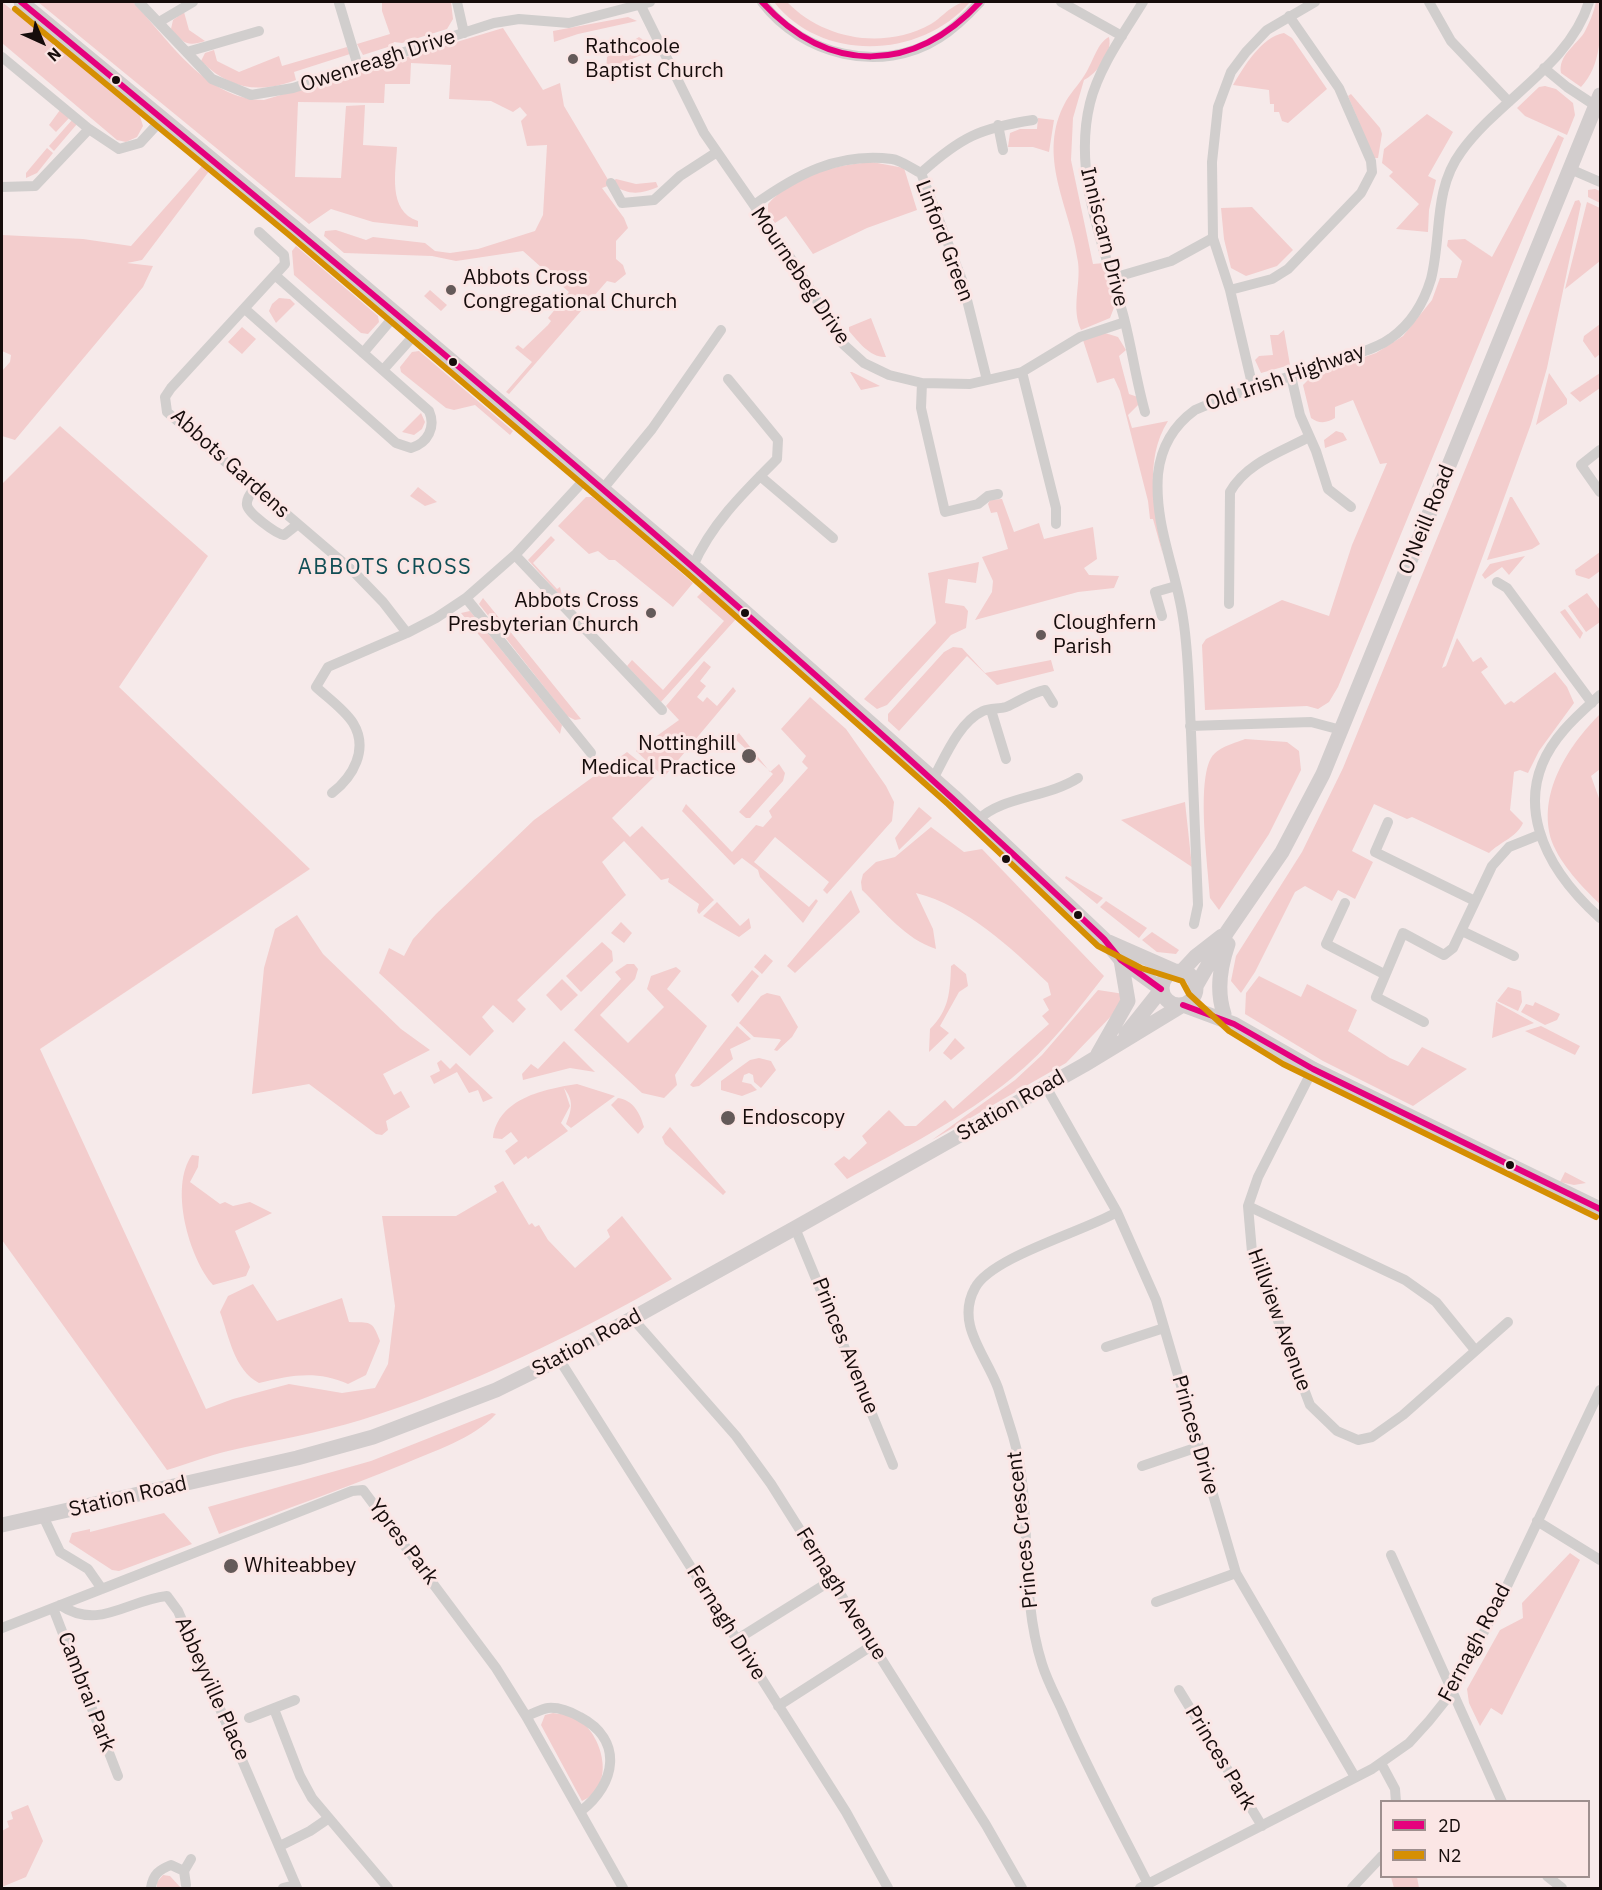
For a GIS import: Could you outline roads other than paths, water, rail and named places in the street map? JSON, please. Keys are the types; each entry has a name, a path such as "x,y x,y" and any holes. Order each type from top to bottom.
{"main road":[{"path":"21,2 163,118 693,566 978,820 1104,939 1120,960 1161,989 1170,1004 1229,1019"},
{"name":"O'Neill Road","path":"1196,987 1231,927 1269,873 1298,825 1341,730 1598,100"},
{"path":"1229,1019 1219,1000 1220,975 1231,927"},
{"name":"O'Neill Road","path":"1178,971 1231,927"},
{"path":"1104,939 1191,976 1196,987 1229,1019 1312,1069 1600,1206"},
{"path":"1096,1057 1128,1001 1120,960"},
{"path":"1161,989 1165,978 1178,971"},
{"path":"1181,1006 1191,1001 1196,987"},
{"name":"Station Road","path":"1123,1039 1161,989"},
{"name":"Station Road","path":"2,1525 297,1458 373,1437 496,1390 633,1319 1046,1087 1181,1006"}],"street":[{"name":"Owenreagh Drive","path":"139,2 212,79 251,94 293,88 464,33 519,19 569,23 645,4"},
{"path":"159,22 193,2"},
{"path":"457,2 464,33"},
{"path":"762,2 780,22 808,42 842,54 861,57 902,54 921,48 955,27 980,2"},
{"path":"1061,2 1122,36"},
{"name":"Inniscarn Drive","path":"1143,2 1100,76 1090,102 1084,153 1091,202 1125,322 1144,411"},
{"path":"1253,388 1230,291 1213,238 1212,162 1218,107 1232,72 1246,52 1267,30 1315,2"},
{"path":"1429,2 1451,41 1509,102"},
{"name":"Old Irish Highway","path":"1194,924 1198,905 1183,617 1161,529 1158,502 1158,474 1167,440 1184,418 1195,410 1376,347 1391,338 1410,320 1429,285 1436,251 1442,193 1452,165 1473,137 1544,68 1576,32 1589,2"},
{"path":"339,3 358,66"},
{"name":"Mournebeg Drive","path":"645,4 661,49 717,152 796,266 843,344 864,363 889,375 922,383 970,384 1022,372 1080,337 1125,322"},
{"path":"1230,291 1272,279 1288,269 1361,193 1372,172 1371,161 1339,88 1289,16"},
{"path":"187,52 259,31"},
{"path":"2,57 89,129 119,149 140,143 163,118"},
{"path":"1544,68 1567,87 1598,100"},
{"path":"921,173 954,145 975,132 998,125 1033,120"},
{"path":"998,125 1003,150"},
{"path":"2,187 35,186 89,129"},
{"path":"611,183 622,203 654,200 680,176 717,152"},
{"name":"Linford Green","path":"754,205 810,169 855,159 894,159 921,173 963,280 987,380"},
{"path":"1570,169 1600,182"},
{"path":"244,309 396,443 411,448 419,446 427,438 432,426 429,411 276,276 285,264 284,255 259,232"},
{"path":"1113,278 1171,261 1213,238"},
{"name":"Abbots Gardens","path":"276,276 171,388 165,397 167,412 353,571 383,602 407,633"},
{"path":"363,353 396,314"},
{"path":"602,490 652,429 721,330"},
{"path":"383,370 417,332"},
{"path":"1022,372 1056,508 1056,524"},
{"path":"1291,376 1328,489 1351,507"},
{"path":"693,566 701,547 720,521 777,459 778,440 728,379"},
{"path":"922,383 921,408 945,512 978,504 988,496 998,494"},
{"path":"1229,604 1230,492 1238,478 1247,470 1309,436"},
{"path":"1600,450 1581,465 1600,492"},
{"path":"760,476 833,538"},
{"path":"332,793 349,777 359,758 358,735 352,721 316,687 328,667 407,633 436,618 466,598 515,555 587,477"},
{"path":"255,487 248,498 247,505 250,511 278,534 284,535 298,524"},
{"path":"515,555 663,710"},
{"path":"1497,582 1507,588 1592,703"},
{"path":"1162,616 1155,591 1176,586"},
{"path":"466,598 591,753"},
{"path":"933,779 952,745 970,721 983,711 1005,707 1031,693 1045,690 1053,703"},
{"path":"1600,695 1563,731 1538,776 1534,799 1539,834 1546,852 1567,884 1600,918"},
{"path":"991,710 1006,759"},
{"path":"1190,726 1311,722 1341,730"},
{"path":"978,820 991,810 1061,789 1078,778"},
{"path":"1388,822 1375,852 1475,902"},
{"path":"1424,1022 1376,997 1403,933 1444,955 1453,948 1497,860 1509,847 1539,834"},
{"path":"1346,903 1326,944 1384,974"},
{"path":"1461,931 1514,956"},
{"name":"Hillview Avenue","path":"1312,1069 1257,1177 1248,1206 1252,1252 1310,1405 1337,1431 1358,1440 1372,1437 1402,1415 1508,1322"},
{"name":"Princes Drive","path":"1046,1087 1117,1212 1155,1300 1236,1573 1355,1778"},
{"path":"1248,1206 1405,1280 1436,1302 1475,1350"},
{"name":"Princes Crescent","path":"1117,1212 1060,1236 993,1270 976,1285 968,1301 968,1317 972,1334 997,1387 1015,1447 1029,1604 1042,1665 1076,1743 1144,1886"},
{"name":"Princes Avenue","path":"795,1228 893,1465"},
{"name":"Fernagh Avenue","path":"633,1319 736,1436 771,1484 986,1825 1022,1888"},
{"path":"1106,1347 1164,1328"},
{"name":"Fernagh Drive","path":"559,1359 846,1812 888,1888"},
{"name":"Fernagh Road","path":"1144,1886 1355,1778 1381,1763 1408,1743 1453,1691 1600,1390"},
{"path":"1142,1466 1198,1447"},
{"name":"Ypres Park","path":"102,1589 352,1491 363,1490 446,1599 526,1716 623,1888"},
{"path":"2,1628 102,1589 87,1569 60,1552 43,1516"},
{"path":"1537,1521 1600,1560"},
{"path":"1391,1555 1501,1800"},
{"path":"1156,1602 1236,1573"},
{"path":"736,1640 832,1580"},
{"name":"Abbeyville Place","path":"56,1606 78,1614 97,1616 167,1596 178,1611 296,1887"},
{"name":"Cambrai Park","path":"56,1606 118,1776"},
{"path":"778,1706 873,1645"},
{"name":"Princes Park","path":"1179,1690 1262,1826"},
{"path":"249,1718 295,1700"},
{"path":"526,1716 549,1708 570,1711 588,1721 602,1735 610,1751 610,1768 595,1800 581,1811"},
{"path":"274,1709 300,1776 312,1798 388,1888"},
{"path":"1381,1763 1395,1789 1396,1800"},
{"path":"280,1845 310,1831 329,1818"},
{"path":"1352,1888 1380,1858"},
{"path":"186,1886 184,1871 191,1859"},
{"path":"151,1888 152,1878 159,1870 171,1865 184,1871"},
{"path":"1550,1878 1562,1888"},
{"path":"284,1888 296,1887"}],"place":[{"name":"Rathcoole Baptist Church","path":"573,59"},
{"name":"Abbots Cross Congregational Church","path":"451,290"},
{"name":"Abbots Cross Presbyterian Church","path":"651,613"},
{"name":"Cloughfern Parish","path":"1041,635"},
{"name":"Nottinghill Medical Practice","path":"749,756"},
{"name":"Endoscopy","path":"728,1118"},
{"name":"Whiteabbey","path":"231,1566"}],"district":[{"name":"ABBOTS CROSS","path":"385,568"}]}
